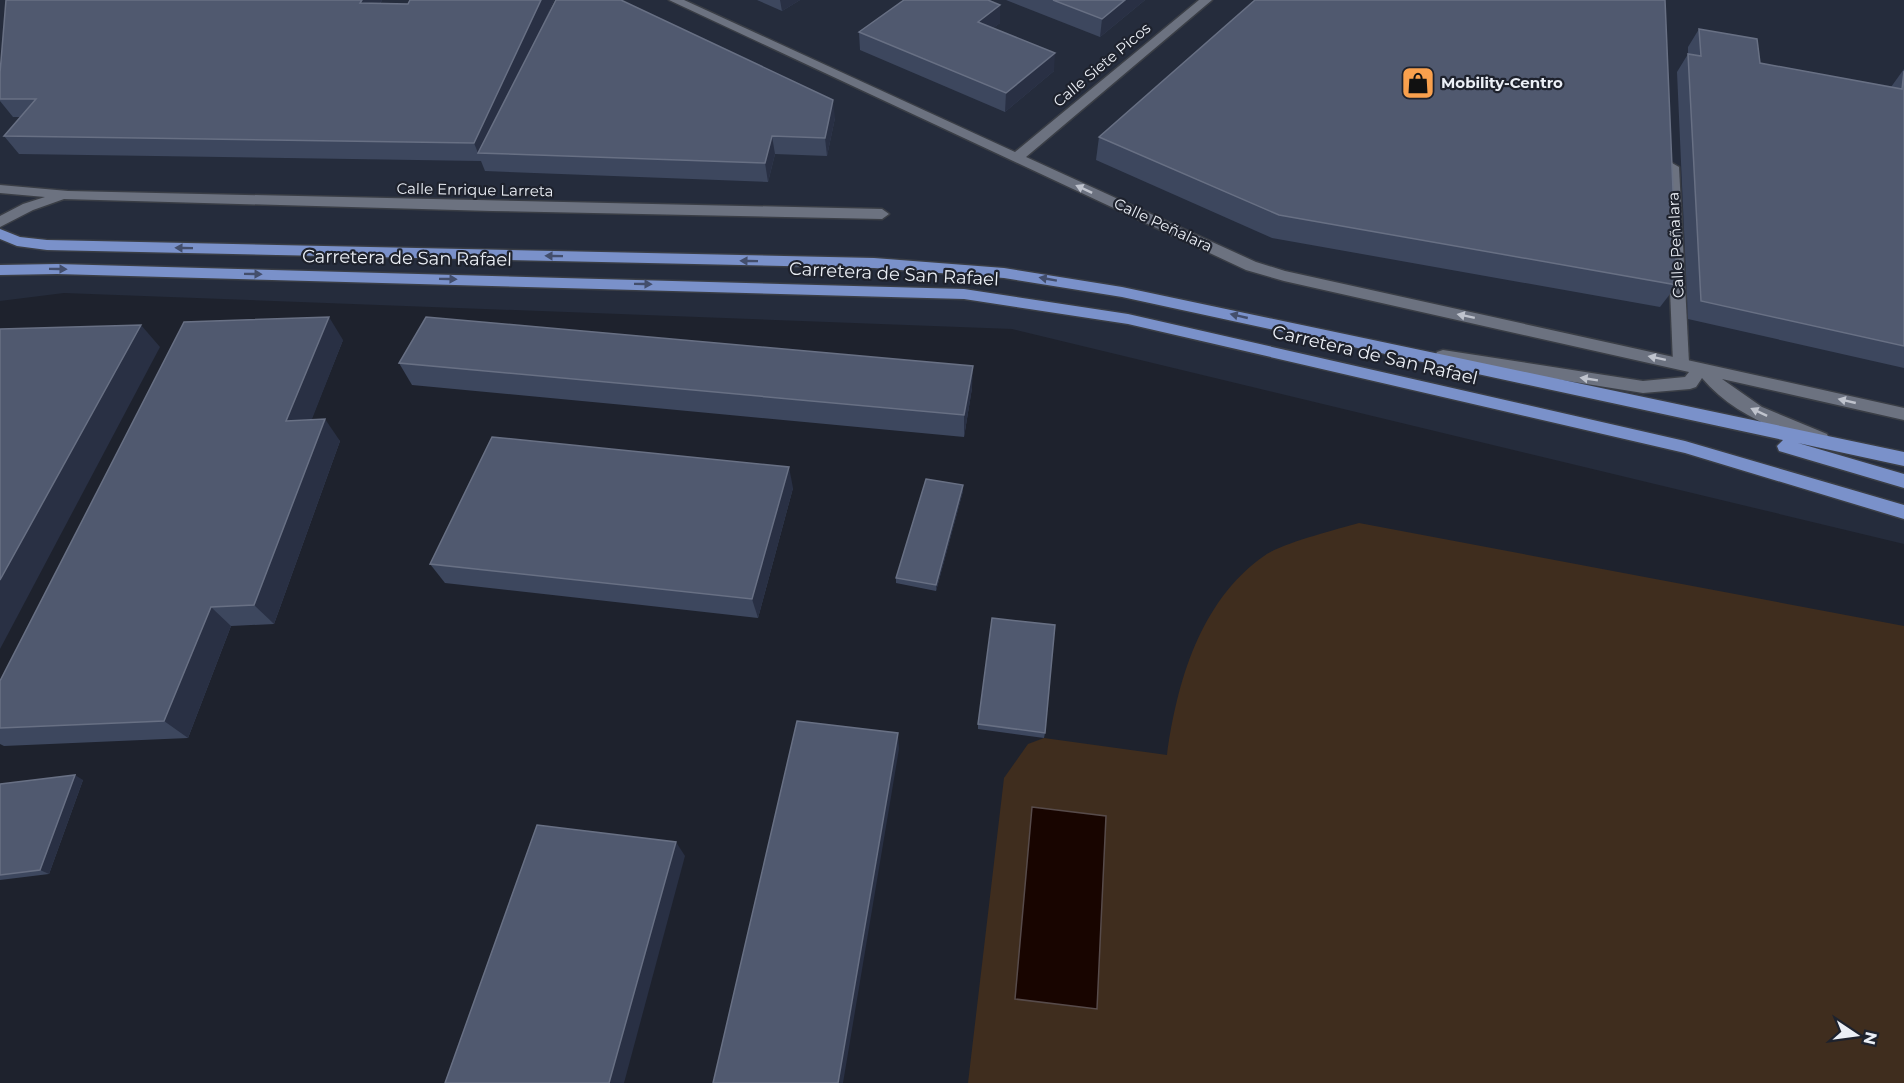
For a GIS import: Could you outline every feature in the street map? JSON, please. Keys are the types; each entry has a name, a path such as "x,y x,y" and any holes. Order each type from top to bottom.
{"main road":[{"name":"Carretera de San Rafael","path":"0,234 28,244 47,245 874,263 969,269 1039,277 1122,292 1904,459"},
{"name":"Carretera de San Rafael","path":"0,270 57,269 820,288 945,293 1001,299 1128,319 1469,396 1684,447 1790,476 1904,512"},
{"name":"Carretera de San Rafael","path":"1563,388 1802,450 1904,482"}],"street":[{"name":"Calle Peñalara","path":"675,0 1018,156 1251,266 1284,276 1702,367 1904,414"},
{"name":"Calle Siete Picos","path":"1018,156 1206,0"},
{"name":"Calle Peñalara","path":"1671,150 1681,363"},
{"name":"Calle Enrique Larreta","path":"0,189 68,195 492,207 882,214"},
{"name":"Calle Enrique Larreta","path":"0,222 28,207 68,195"},
{"path":"1373,346 1643,387 1690,383 1702,367 1716,386 1733,399 1832,444"}],"shaded area":[{"path":"0,0 1904,0 1904,544 1012,329 64,293 0,301"},
{"path":"1359,523 1904,626 1904,1083 968,1083 1004,778 1028,744 1044,738 1167,755 1177,699 1185,672 1208,619 1223,596 1242,574 1272,551 1309,537"},
{"path":"1032,807 1106,816 1097,1009 1015,999"}],"building":[{"path":"6,0 362,0 360,3 408,4 410,0 541,0 474,143 4,136 36,99 0,99"},
{"path":"556,0 621,0 833,100 825,138 772,136 765,163 478,153"},
{"path":"904,0 988,0 1000,5 978,22 1055,53 1006,93 859,32"},
{"path":"1053,0 1125,0 1102,19"},
{"name":"Mobility-Centro","path":"1255,0 1665,0 1677,285 1279,215 1099,137"},
{"path":"1699,29 1757,39 1760,63 1902,89 1904,71 1904,346 1701,301 1688,54 1701,56"},
{"path":"329,317 286,421 325,419 254,605 211,607 164,721 0,728 0,681 184,322"},
{"path":"426,317 973,366 964,415 399,363"},
{"path":"141,325 0,580 0,329"},
{"path":"492,437 789,467 752,599 430,564"},
{"path":"926,479 963,485 936,585 896,578"},
{"path":"992,618 1055,625 1045,733 978,724"},
{"path":"797,721 898,733 838,1083 713,1083"},
{"path":"75,775 40,870 0,875 0,784"},
{"path":"537,825 676,842 609,1083 445,1083"}],"place":[{"name":"Mobility-Centro","path":"1418,83"}]}
